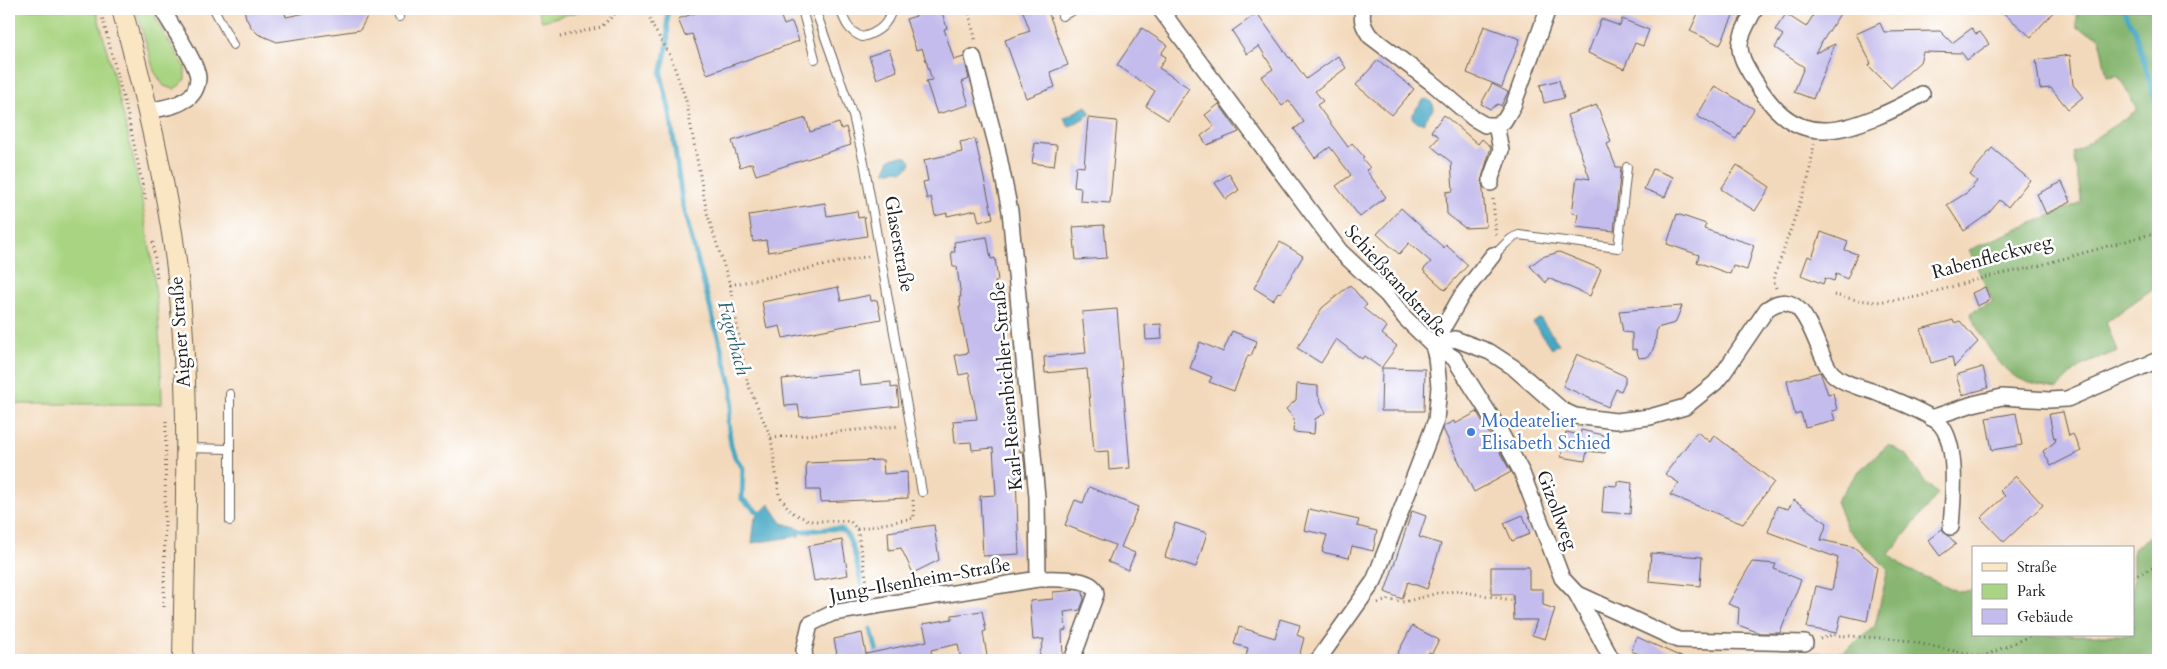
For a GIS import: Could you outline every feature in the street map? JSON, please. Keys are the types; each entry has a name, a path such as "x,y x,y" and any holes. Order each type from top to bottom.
{"main road":[{"name":"Aigner Straße","path":"122,9 158,154 179,286 185,401 184,660"}],"street":[{"path":"148,111 174,106 186,100 193,93 198,77 192,61 164,9"},
{"name":"Schießstandstraße","path":"1160,9 1233,110 1340,251 1386,295 1405,318 1433,345 1438,371 1436,420 1374,581 1318,660"},
{"path":"1363,9 1361,18 1370,36 1432,83 1473,118 1485,125 1496,125 1504,120 1513,106 1548,9"},
{"path":"1755,9 1741,37 1742,58 1773,108 1795,124 1816,130 1839,129 1900,107 1922,94"},
{"name":"Karl-Reisenbichler-Straße","path":"974,62 997,147 1010,211 1037,497 1038,579"},
{"path":"1491,183 1501,150 1496,125"},
{"path":"1433,345 1468,286 1493,255"},
{"path":"1433,345 1455,339 1477,346 1512,367 1562,410 1575,416 1616,421 1650,417 1677,410 1698,398 1724,372 1764,312 1771,306 1782,303 1792,305 1803,313 1826,364 1838,378 1931,418 1941,426 1950,442 1952,478 1950,527"},
{"name":"Gizollweg","path":"1433,345 1454,358 1497,426 1522,473 1562,578 1576,593 1612,660"},
{"path":"1931,418 1972,404 2002,397 2055,400 2067,398 2158,360"},
{"path":"1038,579 1085,582 1093,585 1096,589 1096,594 1072,660"},
{"name":"Jung-Ilsenheim-Straße","path":"805,660 804,650 810,624 833,613 1038,579"},
{"name":"Gizollweg","path":"1576,593 1678,640 1805,643"}],"lane":[{"path":"214,9 233,45"},
{"path":"397,9 399,17"},
{"path":"802,9 815,59"},
{"name":"Glaserstraße","path":"815,9 853,116 864,162 922,492"},
{"path":"840,9 847,26 854,33 862,37 881,29 886,24 892,9"},
{"path":"1062,16 1076,9"},
{"path":"1493,255 1500,252 1510,238 1518,235 1618,248 1627,167"},
{"path":"230,394 230,521"},
{"path":"185,448 230,449"}],"path":[{"path":"100,9 128,116 146,204"},
{"path":"560,37 601,27 620,9"},
{"path":"636,9 647,10 659,38 670,55 686,100 707,213 730,286 747,382 771,438 780,495 791,512 810,521 850,522 857,529 872,606"},
{"path":"968,9 979,55 974,62"},
{"path":"1782,303 1774,282 1775,275 1809,176 1816,130"},
{"path":"1491,183 1496,241 1493,255"},
{"name":"Rabenfleckweg","path":"1834,294 1857,300 1877,302 1917,298 1982,278 2030,268 2158,232"},
{"path":"152,238 158,280"},
{"path":"730,286 881,254"},
{"path":"164,612 166,414"},
{"path":"771,438 911,425"},
{"path":"857,529 914,518 912,495 922,492"},
{"path":"2134,576 2158,566"},
{"path":"1374,604 1388,600 1404,602 1438,593 1458,591 1511,600"},
{"path":"1805,643 1832,635 1898,639 1982,657 2030,636"}],"green space":[{"path":"9,9 96,9 126,128 145,219 157,307 162,404 9,404"},
{"path":"136,9 151,9 185,67 185,79 174,89 164,86 154,71"},
{"path":"538,9 588,9 542,21"},
{"path":"2077,9 2158,9 2158,285 2106,322 2117,351 2081,366 2057,389 2032,384 2014,376 2003,367 1987,345 1970,313 1993,302 1969,250 2082,202 2073,153 2137,110 2118,75 2107,77 2099,37 2077,27"},
{"path":"1888,445 1907,455 1925,482 1938,494 1889,554 1905,568 1960,592 1972,590 1972,636 2134,636 2134,548 2158,530 2158,660 1703,660 1704,656 1844,652 1875,626 1888,569 1847,529 1836,501 1858,472"}],"water":[{"path":"1427,99 1433,104 1434,108 1423,123 1417,122 1412,118 1412,114 1423,100"},
{"path":"1086,106 1091,114 1069,127 1064,118"},
{"path":"901,156 907,157 911,162 909,167 903,171 885,171 890,159"},
{"path":"1540,318 1559,344 1552,349 1533,323"},
{"path":"769,504 782,523 799,528 799,536 752,543 755,518"}],"building":[{"path":"244,9 284,9 286,17 325,9 371,9 360,30 277,42 258,34 251,27"},
{"path":"707,9 778,9 784,25 792,22 799,41 707,74 692,34 685,36 678,19"},
{"path":"913,9 941,9 947,28 944,29 954,60 964,57 969,79 962,82 969,105 937,114 926,81 932,80 922,48 916,50 906,19 916,16"},
{"path":"1022,9 1047,9 1068,65 1050,72 1055,87 1026,98 1005,40 1030,31"},
{"path":"1700,9 1736,9 1720,45 1690,31"},
{"path":"1817,9 1843,9 1815,53 1835,44 1813,99 1794,92 1804,67 1775,48 1783,35 1775,30 1786,14 1806,27"},
{"path":"1999,9 2056,9 2031,37"},
{"path":"1257,13 1306,79 1338,56 1346,68 1315,91 1323,101 1317,105 1348,147 1352,143 1364,157 1362,158 1370,168 1366,170 1386,197 1360,217 1336,186 1351,175 1330,147 1315,158 1294,129 1304,122 1289,101 1282,106 1261,77 1273,69 1259,46 1247,54 1232,31"},
{"path":"1601,19 1620,26 1622,19 1649,30 1643,46 1635,43 1624,69 1588,53"},
{"path":"1880,23 1884,32 1940,31 1952,43 1972,28 1976,34 1980,32 1989,44 1967,60 1962,53 1923,52 1920,62 1891,88 1869,66 1871,63 1856,34"},
{"path":"1484,26 1520,39 1502,87 1467,73"},
{"path":"1142,28 1167,45 1161,54 1166,57 1159,68 1189,88 1168,120 1146,106 1155,91 1117,65"},
{"path":"889,49 897,71 877,79 869,56"},
{"path":"2070,55 2073,85 2083,97 2068,109 2051,88 2040,89 2036,60"},
{"path":"1378,60 1414,89 1392,115 1356,85"},
{"path":"1559,80 1564,98 1544,103 1540,85"},
{"path":"1492,84 1508,92 1501,106 1498,104 1490,109 1481,104"},
{"path":"1715,86 1754,109 1736,139 1697,116"},
{"path":"1219,104 1239,132 1207,145 1201,136 1214,126 1205,115"},
{"path":"1597,105 1611,142 1607,144 1616,167 1621,167 1614,231 1576,227 1578,214 1572,213 1577,177 1590,179 1567,115"},
{"path":"1444,115 1478,144 1482,139 1491,147 1482,178 1486,227 1465,228 1447,214 1446,192 1453,191 1451,162 1431,146 1439,137 1431,131"},
{"path":"806,118 810,132 839,123 841,129 846,127 851,145 756,175 752,163 740,167 732,141"},
{"path":"1088,118 1117,121 1110,203 1080,201 1081,188 1074,187 1076,166 1084,167"},
{"path":"975,139 993,218 979,222 976,210 947,216 947,213 935,216 931,197 927,199 923,182 928,181 924,160 962,152 960,142"},
{"path":"1035,143 1057,145 1054,166 1032,163"},
{"path":"1992,148 2030,180 2008,207 2000,200 1988,214 1964,231 1947,205 1968,192 1977,181 1970,175"},
{"path":"1737,165 1770,187 1755,211 1721,189"},
{"path":"1653,169 1673,177 1665,197 1644,189"},
{"path":"1229,174 1239,190 1226,199 1215,183"},
{"path":"2062,182 2071,202 2046,214 2037,194"},
{"path":"825,203 827,216 857,211 858,218 864,217 867,236 768,252 766,240 753,242 749,215"},
{"path":"1401,208 1444,248 1446,245 1468,265 1445,290 1423,270 1431,262 1409,243 1399,254 1377,234"},
{"path":"1677,214 1706,224 1704,229 1754,245 1747,270 1733,266 1730,274 1697,262 1699,255 1667,244"},
{"path":"1104,225 1107,258 1076,260 1073,227"},
{"path":"1821,232 1848,242 1845,250 1857,254 1847,279 1836,274 1834,281 1825,278 1823,284 1801,275 1808,256 1812,258"},
{"path":"987,237 991,259 995,258 998,281 995,281 1011,371 1006,371 1010,394 1005,394 1006,419 1013,419 1015,440 1018,440 1020,452 1023,451 1026,477 1016,477 1019,554 983,556 980,496 996,495 993,448 972,450 971,442 955,443 953,421 977,419 969,373 959,375 955,355 968,353 959,307 961,307 959,297 961,297 957,267 953,267 951,252 955,252 954,242"},
{"path":"1280,242 1303,256 1281,293 1278,292 1273,300 1254,288"},
{"path":"1559,252 1601,269 1590,296 1548,278 1546,283 1530,266 1542,257"},
{"path":"1350,285 1367,305 1363,308 1387,327 1382,334 1397,346 1381,368 1364,356 1362,359 1336,339 1321,363 1297,348 1322,308"},
{"path":"838,287 841,301 870,295 871,301 877,300 881,319 783,338 780,326 767,329 762,302"},
{"path":"1985,287 1990,300 1977,306 1972,293"},
{"path":"1682,306 1675,323 1657,328 1655,344 1651,354 1647,357 1639,358 1636,349 1632,350 1632,333 1623,332 1619,311"},
{"path":"1117,309 1130,468 1109,470 1108,451 1094,452 1087,369 1045,373 1044,357 1086,353 1082,312"},
{"path":"1953,320 1954,323 1960,321 1978,342 1954,367 1952,357 1931,363 1921,329"},
{"path":"1161,324 1162,339 1146,340 1145,325"},
{"path":"1232,331 1257,341 1251,356 1248,355 1234,391 1209,382 1212,377 1190,368 1200,342 1223,352"},
{"path":"1577,354 1625,376 1625,382 1621,391 1616,389 1608,407 1563,386"},
{"path":"1983,367 1988,388 1962,395 1956,375"},
{"path":"1382,368 1425,369 1424,411 1381,411"},
{"path":"859,371 861,385 891,382 891,388 897,387 899,406 800,417 798,405 785,406 782,379"},
{"path":"1820,372 1828,394 1833,393 1837,410 1832,411 1835,420 1805,427 1801,413 1795,415 1787,381"},
{"path":"1297,384 1318,386 1318,395 1326,413 1315,419 1314,434 1293,432 1294,419 1286,409 1296,400"},
{"path":"1477,412 1511,472 1474,492 1443,429 1444,426 1454,421 1455,424"},
{"path":"2063,412 2069,436 2073,434 2081,451 2051,466 2043,451 2055,442 2056,438 2054,439 2049,414"},
{"path":"2016,413 2022,445 1992,450 1986,418"},
{"path":"1581,430 1608,436 1605,453 1587,451 1585,461 1561,457 1566,432 1580,435"},
{"path":"1697,432 1710,442 1714,435 1774,482 1743,524 1670,495 1679,483 1665,474"},
{"path":"883,460 884,474 907,472 908,498 821,502 820,490 807,490 806,463"},
{"path":"2016,476 2043,505 2004,542 1981,518 2005,496 2000,491"},
{"path":"1617,481 1632,483 1630,514 1602,512 1604,485 1617,486"},
{"path":"1089,487 1138,507 1121,547 1135,553 1128,570 1108,562 1115,545 1065,525 1075,500 1083,503"},
{"path":"1794,500 1827,523 1821,540 1854,547 1877,567 1867,621 1841,615 1837,633 1807,628 1816,586 1832,590 1838,558 1768,532 1777,506 1788,509"},
{"path":"1309,509 1359,520 1357,526 1377,531 1373,551 1352,546 1349,558 1322,552 1327,535 1304,530"},
{"path":"1412,511 1426,516 1419,537 1441,544 1427,589 1408,582 1402,599 1385,592"},
{"path":"1523,515 1530,534 1512,541 1504,523"},
{"path":"1175,523 1207,533 1196,567 1165,557"},
{"path":"934,525 939,560 913,573 901,548 889,550 888,532"},
{"path":"1942,529 1956,544 1940,556 1928,540"},
{"path":"842,540 848,575 814,581 808,546"},
{"path":"1651,553 1702,557 1700,586 1649,581"},
{"path":"1752,562 1776,564 1774,569 1801,580 1780,633 1760,633 1738,625 1739,608 1728,604"},
{"path":"1491,567 1529,567 1529,589 1543,589 1543,605 1555,609 1545,639 1532,635 1537,620 1514,620 1513,594 1491,594"},
{"path":"1079,590 1083,592 1084,600 1080,610 1064,612 1066,630 1062,631 1063,660 1038,660 1044,639 1033,640 1030,601 1053,599 1053,592"},
{"path":"982,611 986,631 983,632 987,656 961,660 958,644 931,650 933,660 838,660 834,639 862,633 866,654 927,641 923,624 952,619 952,615"},
{"path":"1280,619 1300,625 1297,635 1304,638 1299,657 1293,655 1292,660 1245,660 1248,648 1234,644 1239,627 1275,638"},
{"path":"1412,626 1439,640 1432,653 1429,652 1424,660 1394,660"},
{"path":"1637,637 1688,660 1654,660 1631,651"}],"waterway":[{"name":"Fagerbach","path":"667,9 668,43 661,74 670,113 683,207 732,388 732,403 728,422 731,445 735,457 743,468 742,499 763,516"},
{"path":"2123,9 2135,31 2155,100 2158,102"},
{"name":"Fagerbach","path":"792,531 840,529 845,532 853,547 863,594"},
{"name":"Fagerbach","path":"871,629 879,660"}],"place":[{"name":"Modeatelier Elisabeth Schied","path":"1471,432"}]}
